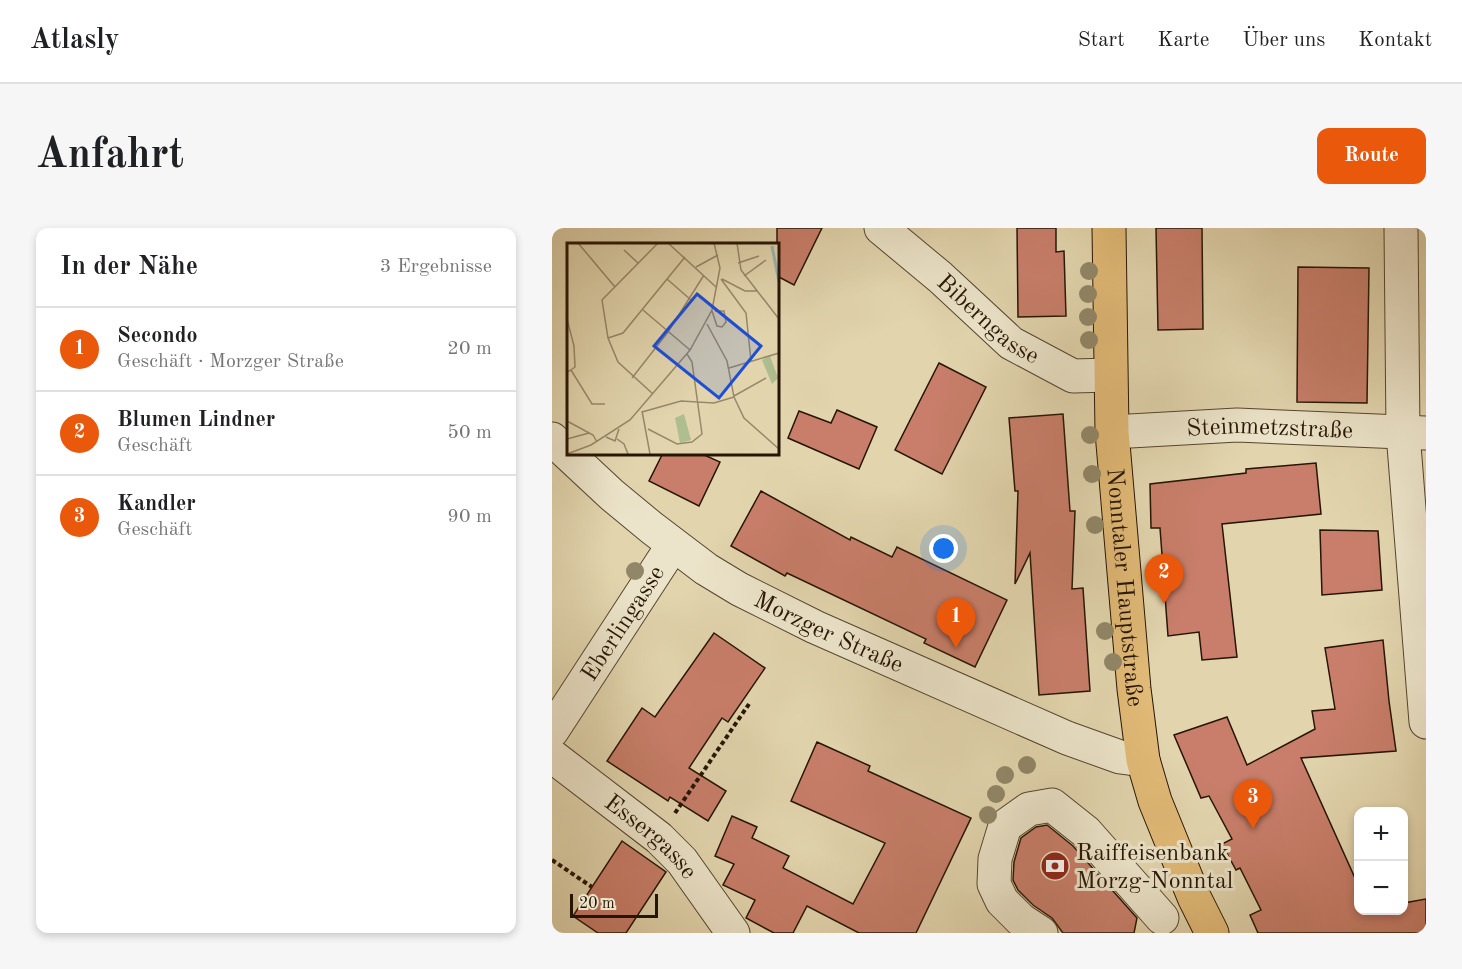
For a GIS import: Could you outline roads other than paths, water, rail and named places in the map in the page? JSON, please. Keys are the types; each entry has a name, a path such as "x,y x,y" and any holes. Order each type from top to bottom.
{"main road":[{"name":"Nonntaler Hauptstraße","path":"1109,228 1112,432 1134,689 1143,760 1155,801 1194,897 1212,933"}],"street":[{"name":"Biberngasse","path":"881,228 1011,343 1073,376 1110,375"},
{"path":"1401,228 1414,433 1426,722"},
{"name":"Steinmetzstraße","path":"1112,432 1237,425 1414,433"},
{"name":"Morzger Straße","path":"552,439 567,453"},
{"name":"Morzger Straße","path":"568,454 612,495 673,545 739,589 815,627 1076,741 1120,757 1143,760"},
{"name":"Eberlingasse","path":"552,730 598,639 673,545"},
{"name":"Essergasse","path":"552,756 658,838 682,861 733,933"},
{"path":"1041,933 1021,920 1002,902 994,884 995,859 1005,826 1029,809 1052,805 1086,832 1158,925 1194,897"}],"place":[{"name":"Blumen Lindner","path":"1164,604"},
{"name":"Secondo","path":"956,648"},
{"name":"Kandler","path":"1253,829"},
{"name":"Raiffeisenbank Morzg-Nonntal","path":"1055,866"}]}
